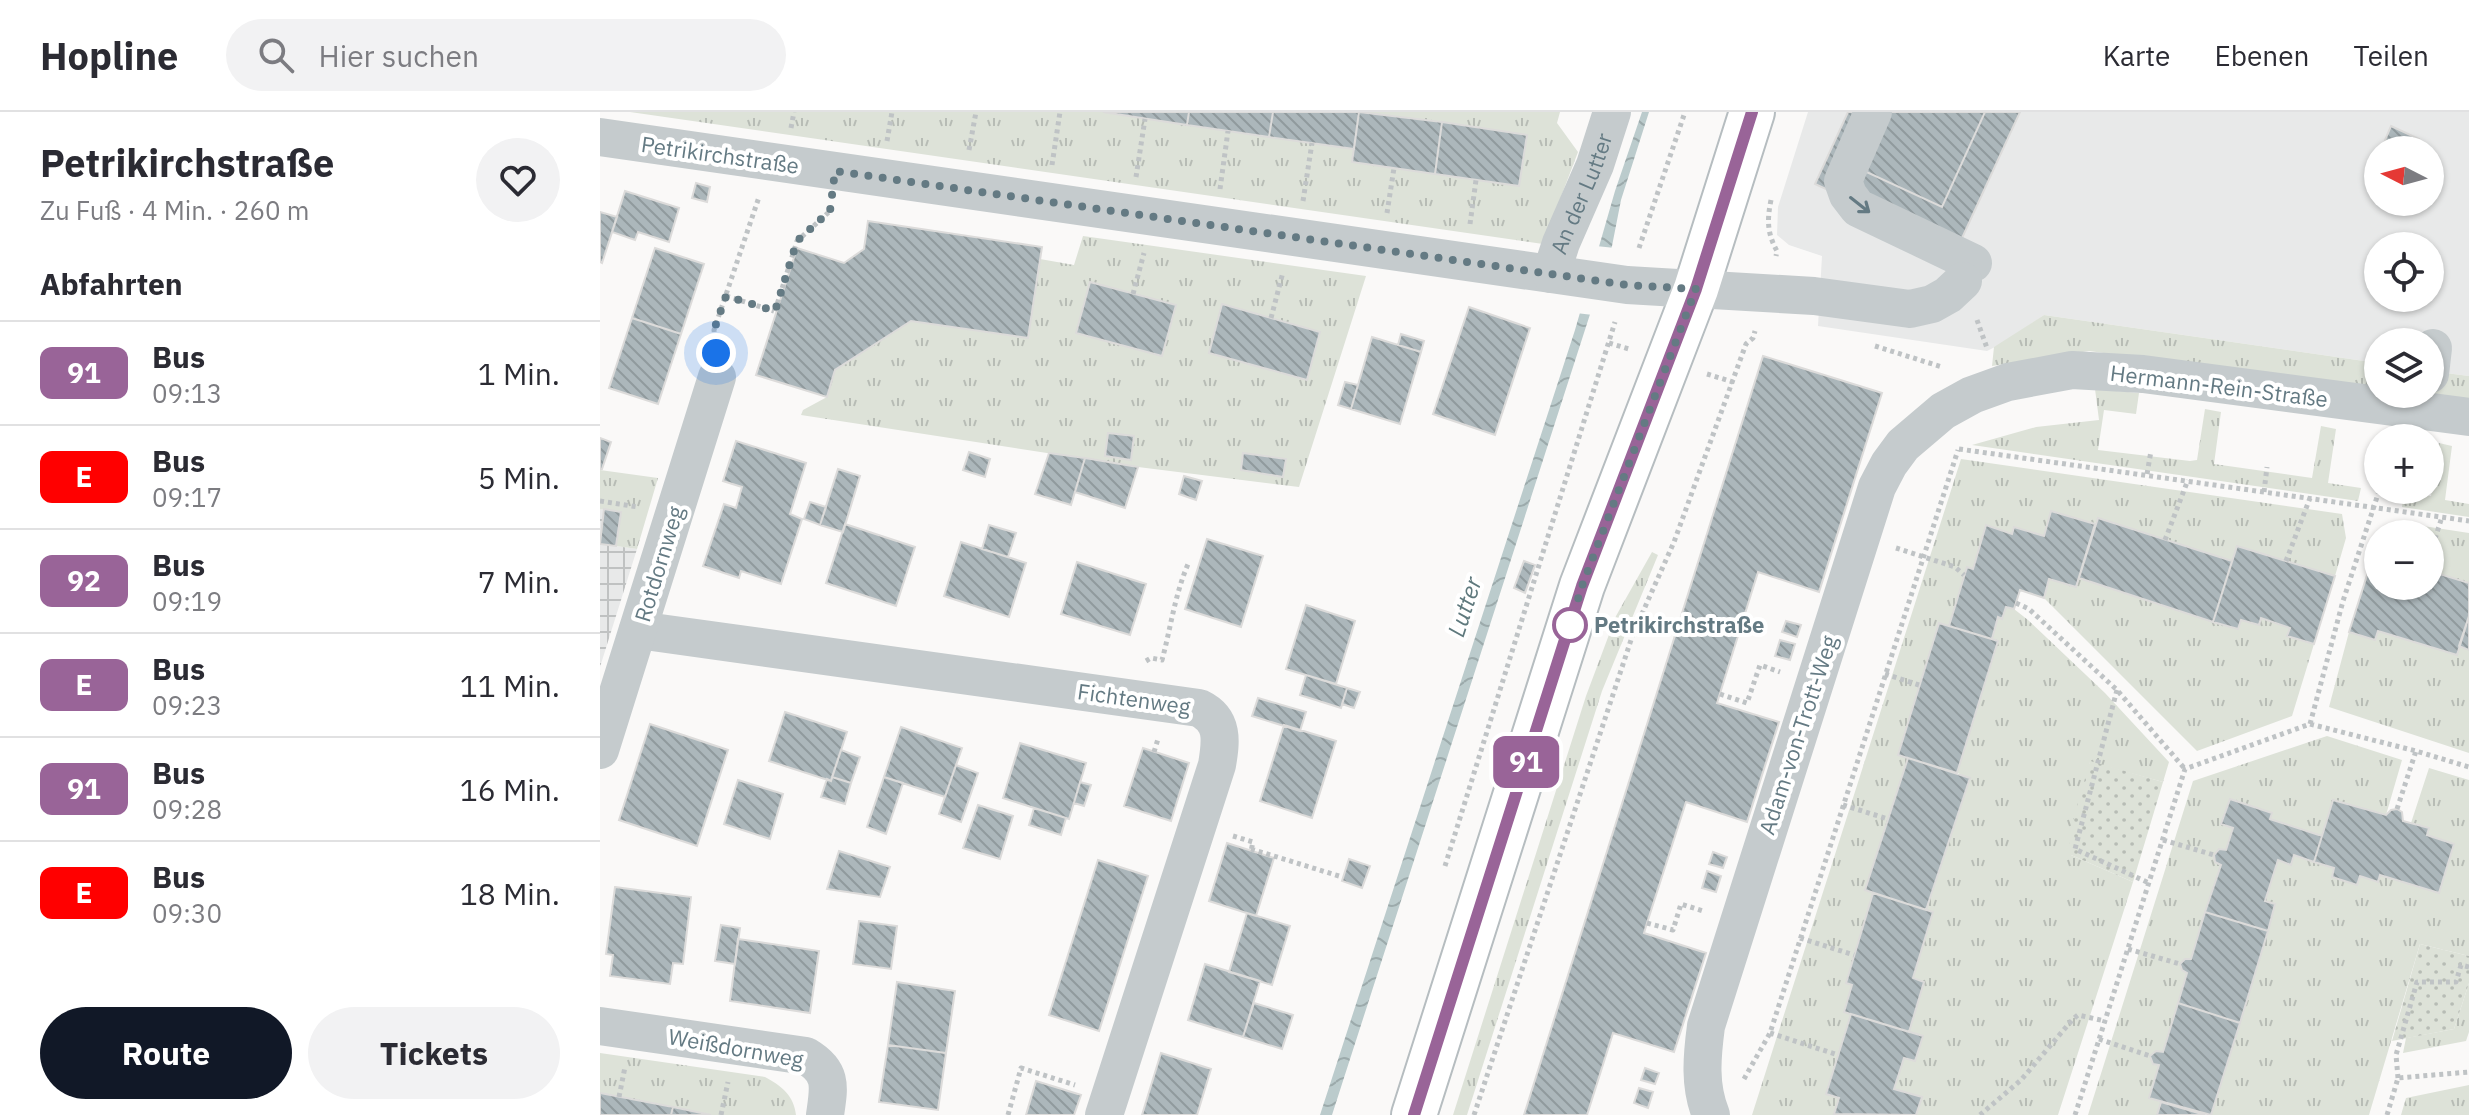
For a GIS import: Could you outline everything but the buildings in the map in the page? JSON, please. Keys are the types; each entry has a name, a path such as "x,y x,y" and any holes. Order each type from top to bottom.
{"main road":[{"path":"1414,1115 1582,586 1696,289 1752,112"}],"street":[{"name":"An der Lutter","path":"1558,275 1561,243 1595,165 1612,112"},
{"name":"Petrikirchstraße","path":"600,137 1622,284 1814,296 1910,309 1932,304 1948,295 1968,272 1858,208 1848,195 1843,181 1873,112"},
{"name":"Hermann-Rein-Straße","path":"1972,395 2008,382 2072,370 2364,397"},
{"name":"Rotdornweg","path":"600,750 717,377"},
{"name":"Adam-von-Trott-Weg","path":"1711,1115 1702,1076 1706,1026 1877,487 1903,445 1943,411 1972,395"},
{"name":"Hermann-Rein-Straße","path":"2442,408 2469,417"},
{"name":"Fichtenweg","path":"638,630 1199,708 1214,719 1220,730 1221,745 1217,765 1107,1105"},
{"name":"Weißdornweg","path":"600,1026 806,1056 820,1064 828,1078 825,1115"}],"path":[{"path":"1047,202 1060,112"},
{"path":"1445,868 1622,284 1685,112"},
{"path":"1131,214 1145,119"},
{"path":"1215,226 1228,131"},
{"path":"717,377 714,330 771,162"},
{"path":"726,296 775,312 797,241 830,211 835,171"},
{"path":"1753,338 1777,251 1769,236 1767,218 1771,198"},
{"path":"1474,1115 1633,634 1674,542 1746,344 1762,335"},
{"path":"1739,1088 1770,1033 1958,448 1976,383 1942,367 1869,345"},
{"path":"1958,448 2469,521"},
{"path":"2147,474 2151,451"},
{"path":"2264,492 2267,467"},
{"path":"2165,540 2188,480"},
{"path":"2286,561 2310,498"},
{"path":"2310,724 2343,601 2376,504"},
{"path":"1861,537 1955,567 1964,575"},
{"path":"1113,696 1117,675 1151,658 1162,660 1174,618 1175,601 1189,562"},
{"path":"2016,603 2029,609 2117,690 2185,769"},
{"path":"1720,694 1747,703 1760,665"},
{"path":"1885,674 1919,685"},
{"path":"2117,690 2075,849 2149,883"},
{"path":"2185,769 2310,724 2469,767"},
{"path":"2397,809 2416,751"},
{"path":"2075,1115 2185,769"},
{"path":"1843,805 1888,819"},
{"path":"2163,840 2214,855"},
{"path":"1251,849 1339,876"},
{"path":"1647,923 1673,930 1681,904"},
{"path":"1800,938 1854,955"},
{"path":"2128,949 2180,964"},
{"path":"2387,1115 2398,1078 2396,1055 2417,982 2456,982 2461,965 2469,967"},
{"path":"1980,1115 2021,1080 2078,1015 2105,1021"},
{"path":"1770,1033 1838,1055"},
{"path":"2099,1039 2150,1056"},
{"path":"1008,1115 1021,1068 1107,1105"},
{"path":"2398,1078 2469,1072"}],"shaded area":[{"path":"1808,112 2469,112 2469,376 2444,373 2444,328 2364,328 2364,361 2044,315 1987,351 1818,326 1822,256 1789,245 1777,235 1778,207"},
{"path":"600,509 621,512 616,546 637,549 600,667"}],"green space":[{"path":"630,112 1560,112 1557,123 1578,152 1543,244"},
{"path":"1083,236 1366,276 1299,487 1138,467 801,415 803,410 827,397 835,370 911,321 1028,338 1040,259 1074,265"},
{"path":"2044,315 2364,361 2364,388 2089,351 1992,366 1994,347"},
{"path":"2444,373 2469,376 2469,402 2444,397"},
{"path":"2095,389 2139,393 2136,414 2104,410 2098,450 2197,460 2205,409 2221,412 2214,464 2312,478 2321,426 2336,429 2328,483 2361,488 2358,501 1972,445 2036,427 2099,420"},
{"path":"2444,444 2452,446 2445,500 2469,504 2469,517 2402,507 2402,504 2444,504"},
{"path":"1961,459 2342,514 2346,538 2335,576 2237,546 2232,561 2098,518 2095,524 2052,511 2044,536 2014,528 2012,534 1986,526 1973,569 1968,568 1949,626 1939,623 1898,754 1908,758 1865,890 1873,893 1846,982 1852,985 1844,1012 1851,1014 1826,1093 1839,1098 1835,1113 1838,1115 1752,1115"},
{"path":"600,470 658,478 637,549 616,546 621,513 600,509"},
{"path":"2444,529 2469,533 2469,583 2444,575"},
{"path":"1652,552 1658,555 1602,691 1467,1115 1453,1115 1586,696 1616,616"},
{"path":"2079,578 2238,629 2241,620 2258,625 2261,618 2290,628 2287,636 2314,644 2292,716 2197,751 2044,598 2049,579 2075,587"},
{"path":"2006,607 2028,620 2105,693 2169,762 2163,782 2090,762 2071,855 2133,882 2058,1115 1916,1115 1922,1097 1894,1089 1904,1058 1922,1036 1909,1032 1913,978 1933,912 1926,910 1970,778 1957,773 1998,642 1992,639 1998,617 2002,619"},
{"path":"2378,631 2457,655 2459,646 2469,650 2469,753 2329,707 2349,632 2375,640"},
{"path":"2327,736 2402,760 2386,815 2334,800 2322,836 2270,819 2272,813 2230,800 2221,824 2233,828 2226,850 2219,849 2214,855 2215,862 2221,865 2191,959 2185,959 2180,964 2187,973 2163,1052 2156,1051 2151,1056 2153,1064 2159,1065 2149,1098 2161,1102 2157,1115 2088,1115 2193,781"},
{"path":"2090,761 2163,782 2133,882 2071,855 2069,834"},
{"path":"2429,768 2469,780 2469,956 2420,944 2369,1115 2211,1115 2275,905 2265,901 2278,860 2291,864 2294,855 2334,868 2332,877 2357,885 2360,876 2377,882 2380,875 2439,893 2454,844 2427,835 2411,823"},
{"path":"2420,944 2469,956 2469,983 2454,1029 2392,1041"},
{"path":"2469,983 2469,1032 2466,1041 2403,1053 2406,1038 2454,1029"},
{"path":"600,1053 765,1077 786,1092 793,1102 796,1115 600,1115"},
{"path":"2469,1085 2469,1115 2401,1115 2406,1098"}],"water":[{"path":"1642,112 1649,112 1621,200 1612,246 1332,1115 1320,1115 1575,330 1615,191"}],"pier":[{"path":"1596,246 1615,248 1593,315 1576,313"}],"bus line":[{"name":"91","path":"1414,1115 1582,586 1696,289 1752,112"}],"place":[{"name":"Petrikirchstraße","path":"1570,625"}],"route":[{"path":"716,353 714,330 726,296 775,311 797,241 830,211 835,171 1627,285 1696,289 1582,586 1570,625"}],"water label":[{"name":"Lutter","path":"1465,607"}]}
